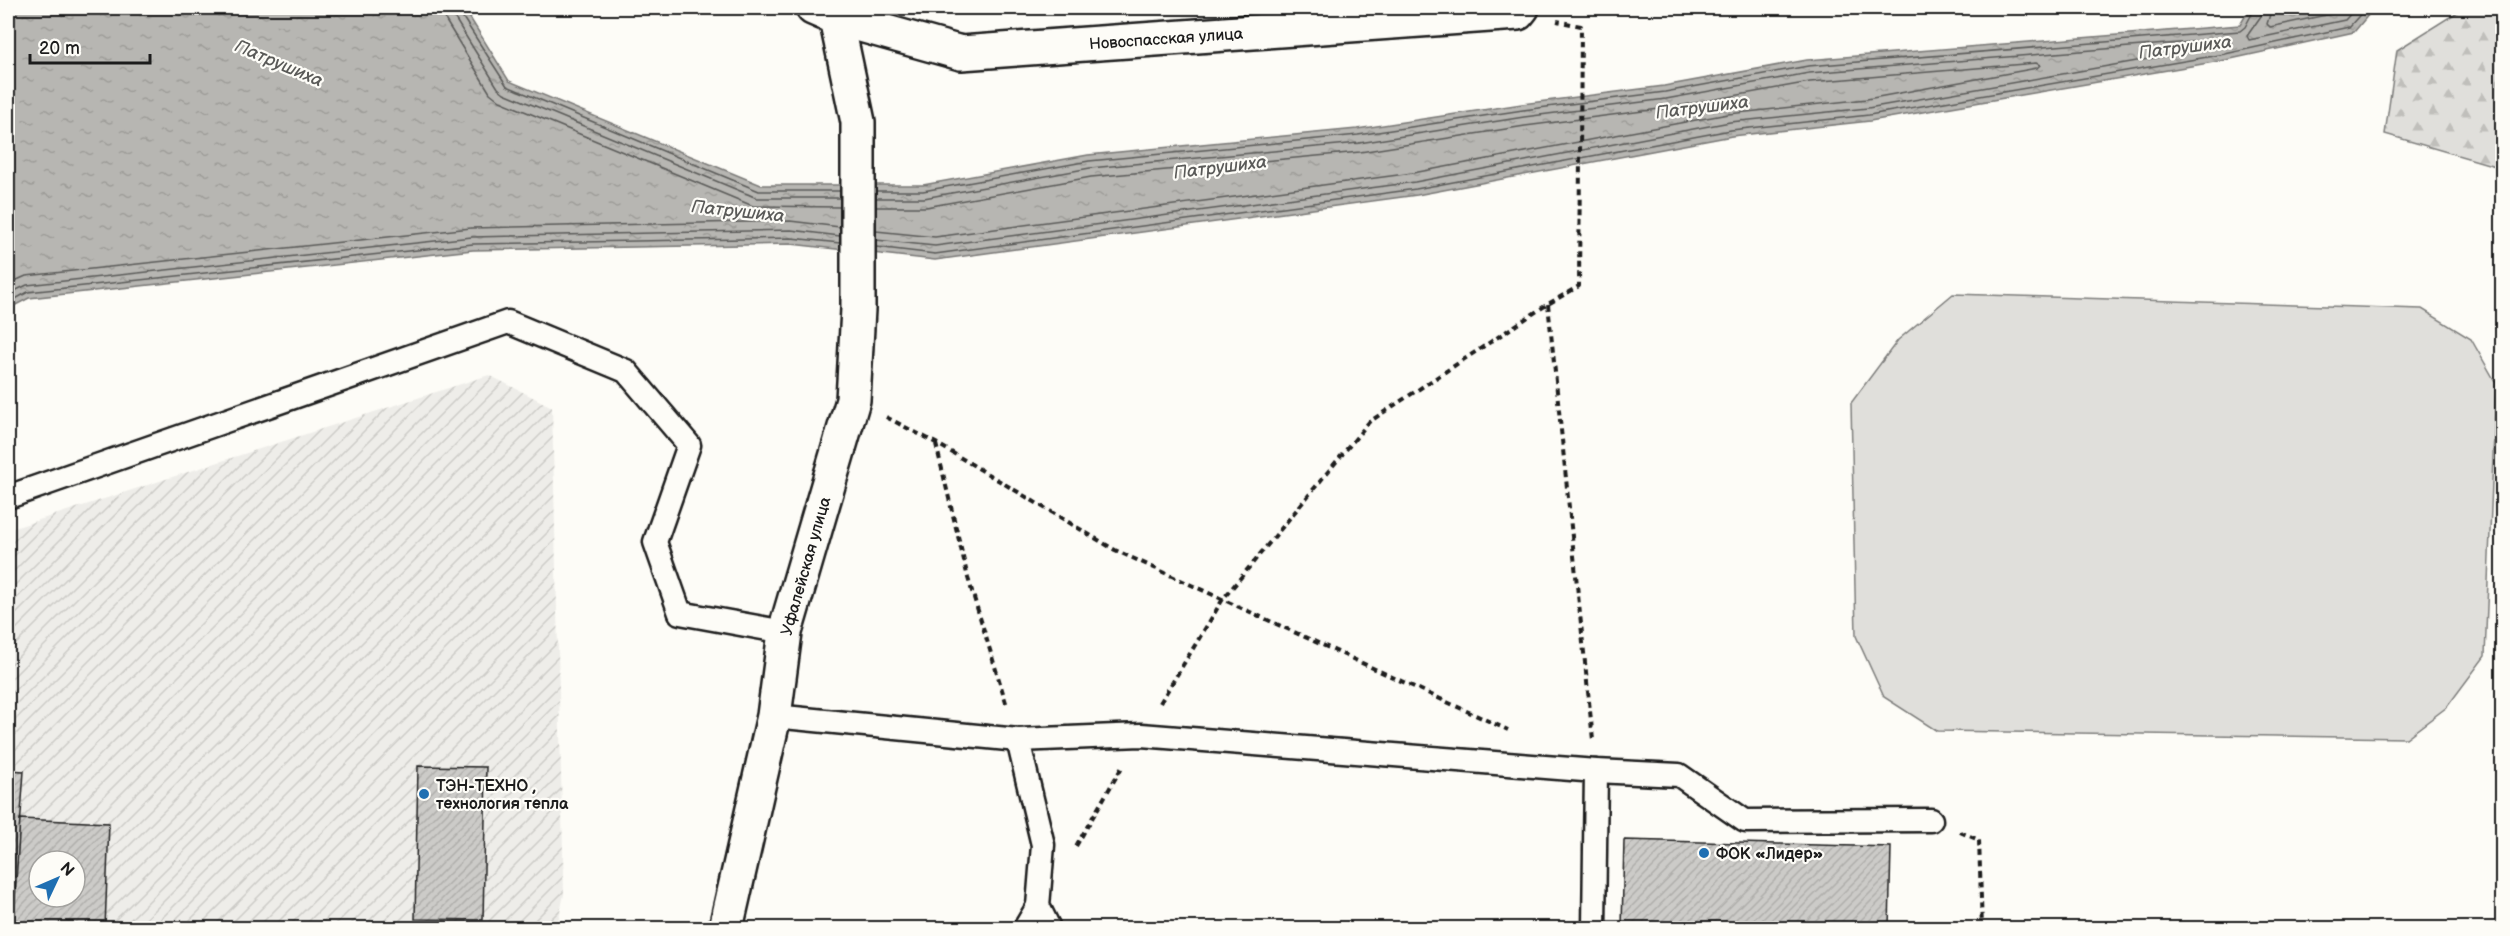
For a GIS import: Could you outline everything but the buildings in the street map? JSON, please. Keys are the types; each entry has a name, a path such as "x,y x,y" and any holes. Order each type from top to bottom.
{"street":[{"name":"Новоспасская улица","path":"825,13 961,53 1518,14 1522,8"},
{"name":"Уфалейская улица","path":"726,928 774,716 785,632 852,400 858,309 858,122 825,13"}],"lane":[{"path":"8,497 508,322 627,371 688,445 655,542 680,612 785,632"},
{"path":"774,716 1017,740 1141,735 1596,771 1679,775 1745,821 1931,820"},
{"path":"1017,740 1043,845 1038,906 1025,928"},
{"path":"1594,928 1596,771"},
{"path":"1038,906 1049,928"}],"path":[{"path":"1070,856 1223,598 1369,422 1579,286 1581,26"},
{"path":"1548,304 1596,771"},
{"path":"852,400 936,443 1115,550 1510,732"},
{"path":"936,443 968,578 1017,740"},
{"path":"1931,820 1979,840 1982,928"}],"shaded area":[{"path":"489,375 552,407 564,894 557,928 8,928 8,530"}],"green space":[{"path":"2464,8 2502,8 2502,168 2385,134 2397,50"},
{"path":"1953,294 2422,309 2471,339 2496,383 2485,656 2447,707 2406,738 1937,731 1884,697 1856,636 1851,403 1898,340"}],"water":[{"name":"Патрушиха","path":"8,8 464,8 509,81 761,185 923,185 1088,155 1357,129 1522,104 1664,86 1807,60 2240,25 2250,8 2374,8 2354,32 2226,60 1870,121 1732,136 1417,195 935,260 791,244 473,250 29,298 8,309"}],"place":[{"name":"ТЭН-ТЕХНО , технология тепла","path":"424,794"},
{"name":"ФОК «Лидер»","path":"1704,853"}]}
